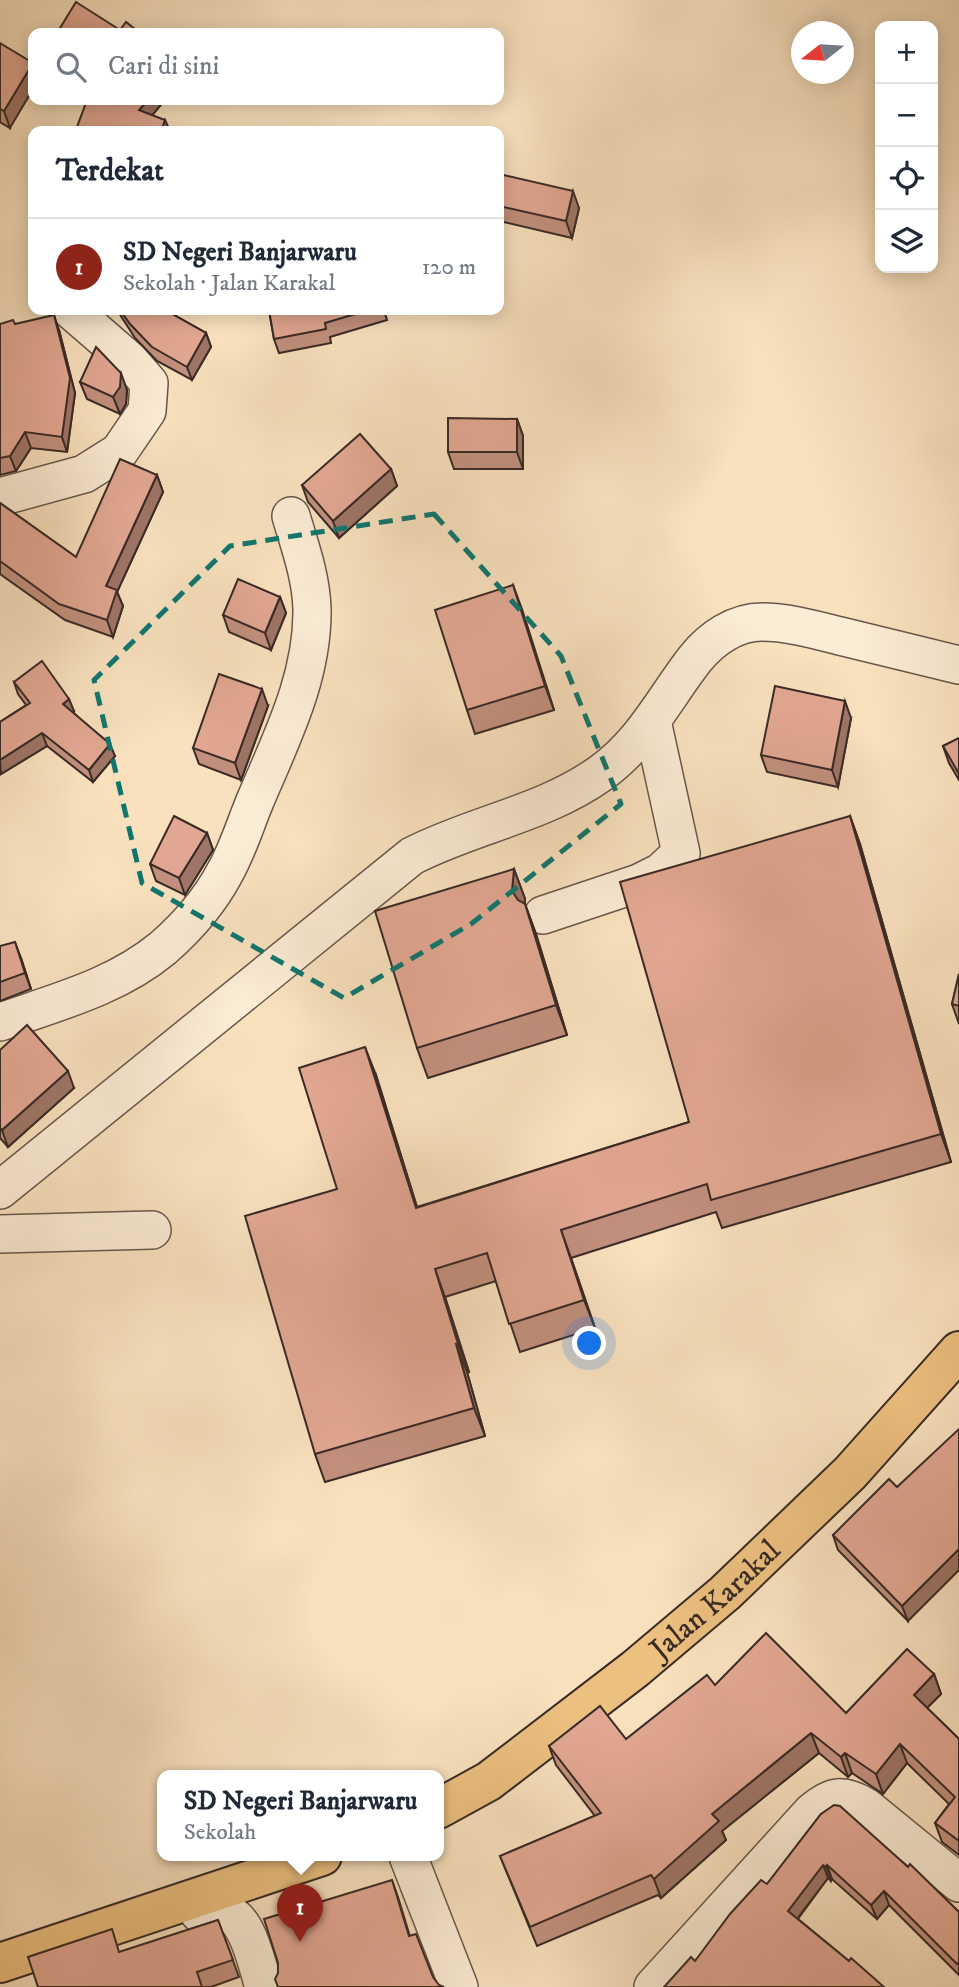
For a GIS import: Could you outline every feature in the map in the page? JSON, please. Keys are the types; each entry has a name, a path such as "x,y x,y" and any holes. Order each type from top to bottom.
{"main road":[{"name":"Jalan Karakal","path":"444,1806 489,1781 635,1669 725,1593 850,1473 959,1351"},
{"path":"0,1963 307,1861"}],"street":[{"path":"0,497 84,474 119,452 147,411 149,383 130,361 77,315"},
{"path":"0,1022 100,988 137,967 163,948 192,920 224,874 294,709 308,661 312,610 310,578 291,516"},
{"path":"0,1190 412,856 433,845 552,802 576,790 623,755 652,721 712,639 737,627 761,622 818,631 959,664"},
{"path":"543,915 639,883 661,872 681,853 652,721"},
{"path":"0,1234 152,1230"},
{"path":"653,1987 812,1812 831,1800 850,1798 866,1807 959,1883"},
{"path":"410,1861 459,1987"},
{"path":"190,1900 199,1913 228,1913 236,1918 245,1930 264,1987"}],"highlighted area":[{"path":"434,514 561,656 621,804 471,924 344,998 142,883 94,680 230,546"}],"building":[{"path":"76,2 117,28 60,28"},
{"path":"126,22 134,28 122,28"},
{"path":"0,43 28,60 28,71 4,111 0,109"},
{"path":"85,105 144,105 139,110 165,120 163,126 77,126"},
{"path":"504,175 573,191 566,221 504,207"},
{"path":"54,315 70,378 62,437 25,432 10,456 0,458 0,324 13,320 15,324"},
{"path":"124,315 174,315 206,333 187,367 152,347"},
{"path":"270,315 352,315 325,323 326,329 274,339"},
{"path":"96,347 121,373 120,387 113,397 80,382"},
{"path":"448,418 517,419 517,452 448,452"},
{"path":"360,434 391,469 333,521 302,485"},
{"path":"120,459 157,475 106,586 117,590 107,620 59,604 0,561 0,503 76,557"},
{"path":"238,579 280,597 265,633 223,615"},
{"path":"513,585 545,686 467,710 435,610"},
{"path":"42,661 69,699 63,704 110,744 89,770 42,733 0,760 0,722 30,703 14,682"},
{"path":"219,674 262,689 235,763 193,748"},
{"path":"775,686 845,701 832,770 761,755"},
{"path":"959,738 959,774 943,746"},
{"path":"174,816 207,833 179,878 150,864"},
{"path":"850,816 941,1134 711,1200 707,1184 561,1230 584,1300 509,1324 487,1253 435,1269 474,1408 315,1454 245,1216 337,1189 299,1068 365,1047 416,1208 689,1122 620,882"},
{"path":"514,869 512,891 518,900 525,904 556,1005 417,1048 375,911"},
{"path":"15,942 25,973 0,982 0,946"},
{"path":"959,974 959,1006 952,1004"},
{"path":"27,1025 68,1071 2,1130 0,1050"},
{"path":"959,1429 959,1549 902,1606 833,1535 889,1479 897,1487"},
{"path":"766,1633 846,1713 907,1649 934,1674 914,1695 959,1739 959,1841 935,1823 955,1797 900,1744 876,1774 845,1753 841,1757 811,1733 712,1814 719,1821 654,1879 651,1875 530,1927 500,1856 601,1813 549,1746 600,1706 626,1739 707,1675 715,1685"},
{"path":"834,1805 840,1806 908,1867 910,1864 959,1912 959,1962 957,1964 884,1891 871,1905 827,1865 823,1865 788,1911 849,1961 851,1958 884,1987 664,1987 691,1957 695,1961 730,1914 761,1880 767,1884 821,1814"},
{"path":"392,1880 409,1936 416,1934 433,1977 444,1987 278,1987 275,1979 278,1963 264,1919"},
{"path":"218,1920 233,1960 197,1972 202,1987 38,1987 28,1957 112,1929 119,1952"}],"place":[{"name":"SD Negeri Banjarwaru","path":"300,1942"}]}
